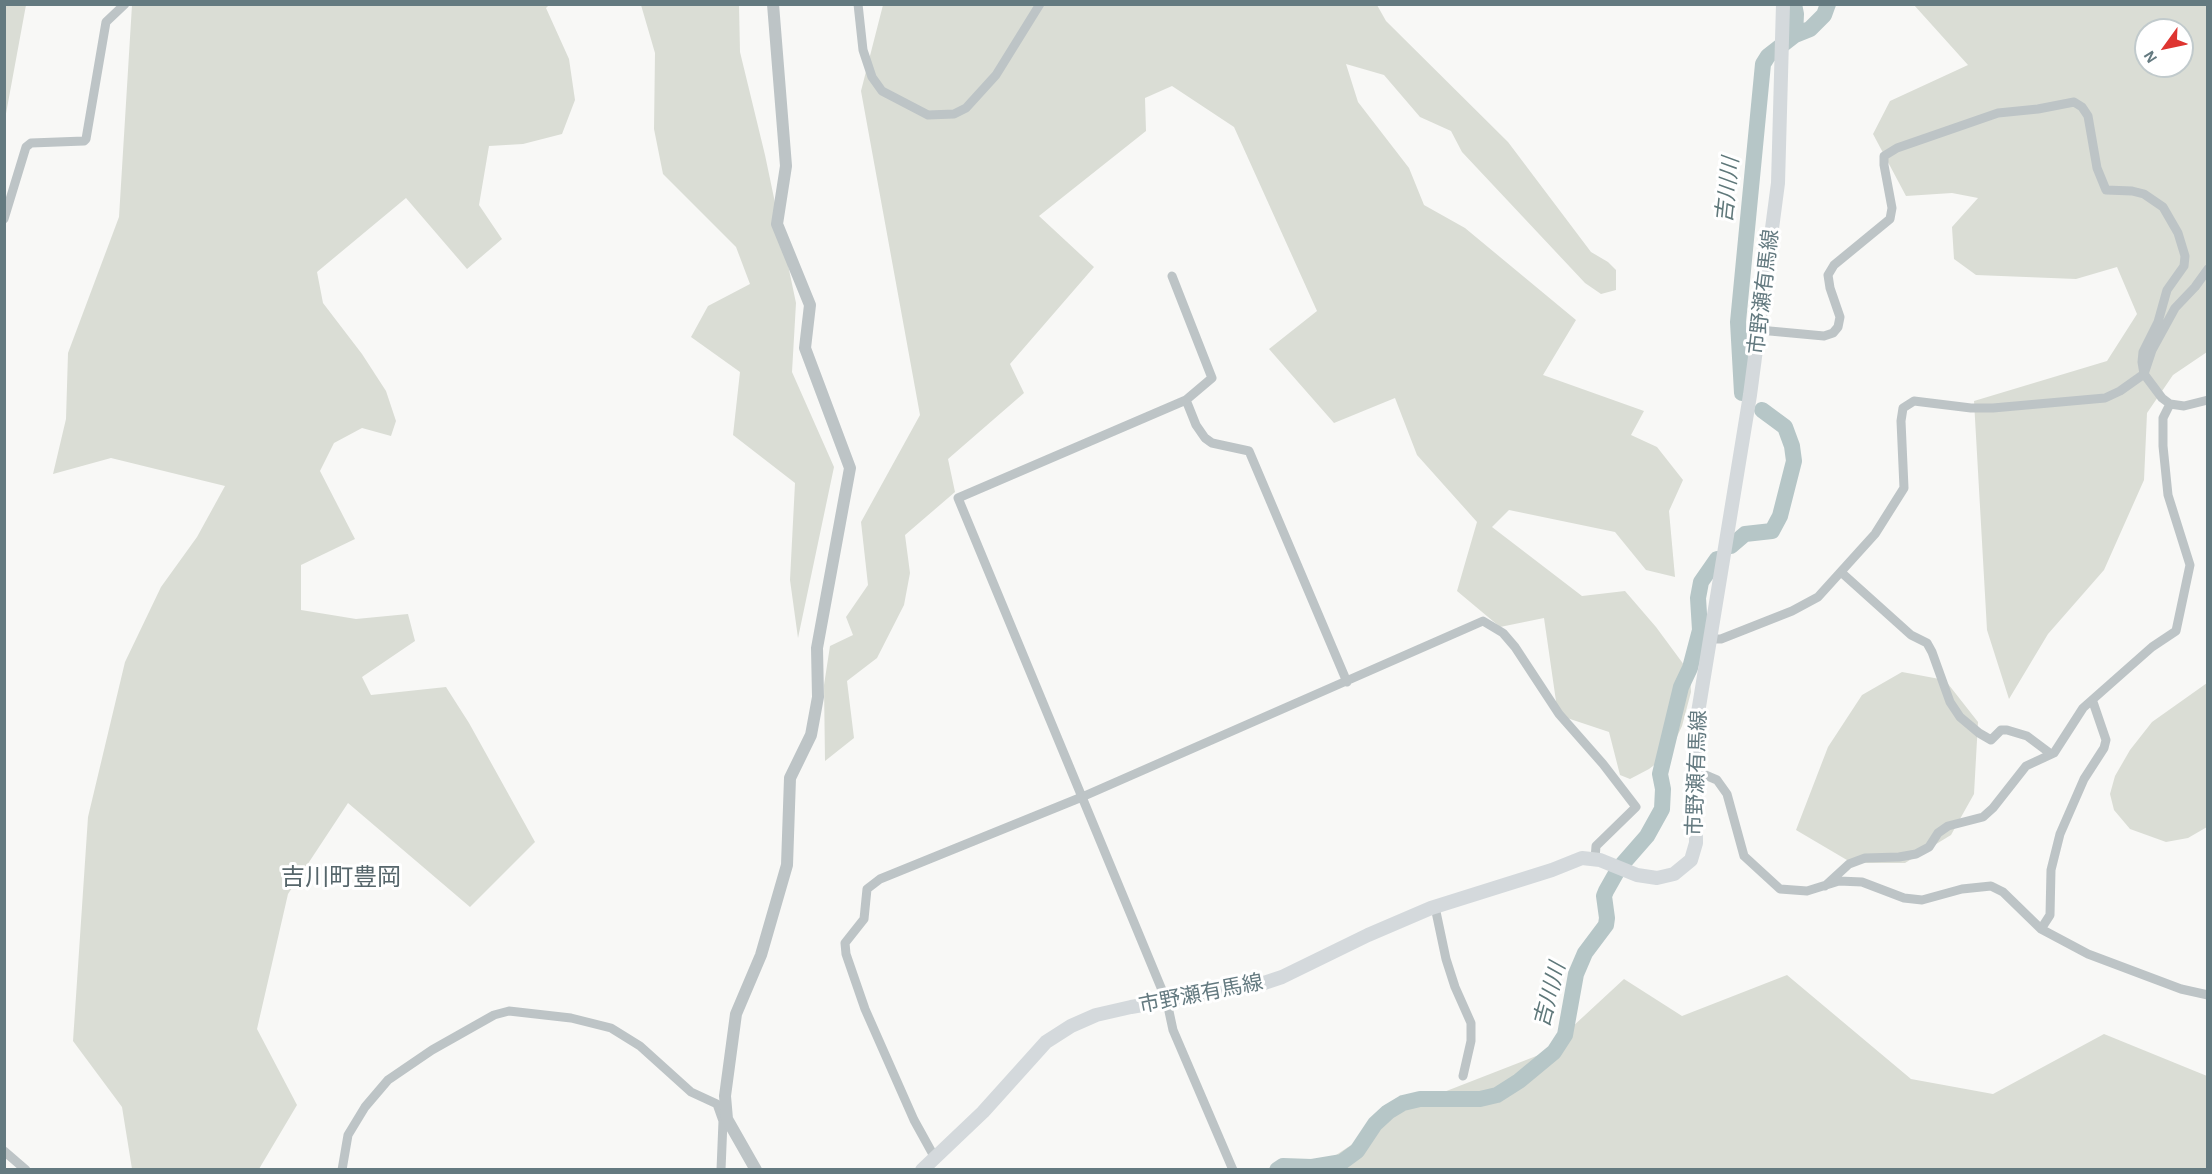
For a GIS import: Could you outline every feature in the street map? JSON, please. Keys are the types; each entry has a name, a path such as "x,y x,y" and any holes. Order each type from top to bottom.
{"main road":[{"name":"市野瀬有馬線","path":"922,1170 983,1112 1046,1042 1071,1026 1096,1015 1258,985 1281,977 1368,935 1435,907 1552,870 1582,858 1597,860 1637,875 1657,878 1674,874 1691,860 1696,843 1695,731 1760,330 1778,183 1784,4"}],"street":[{"path":"4,219 26,147 31,143 86,140 106,22 124,4"},
{"path":"721,1170 725,1096 736,1014 761,955 787,865 790,778 810,735 818,697 817,648 849,468 806,348 810,306 777,224 786,166 772,4"},
{"path":"858,4 863,50 872,77 882,91 928,115 954,114 966,108 996,75 1040,4"},
{"path":"1760,330 1824,336 1833,333 1838,327 1840,317 1830,288 1828,274 1834,265 1890,219 1892,208 1884,156 1897,148 1998,113 2074,102 2082,107 2088,116 2097,168 2106,190 2144,194 2163,207 2178,233 2185,256 2184,266 2167,290 2158,322 2150,334 2142,362 2144,374 2162,398 2170,404 2184,406 2208,400"},
{"path":"1710,639 1721,639 1792,611 1818,597 1875,534 1904,488 1901,421 1903,408 1914,401 1971,408 1994,408 2105,398 2120,392 2144,374 2152,350 2175,308 2208,269"},
{"path":"1172,276 1212,378 1186,400 958,498 1167,1002 1173,1030 1233,1170"},
{"path":"1186,400 1196,425 1205,438 1212,443 1249,451 1347,682"},
{"path":"1825,886 1849,864 1865,858 1899,858 1917,854 1929,847 1938,833 1948,826 1983,817 1993,808 2026,766 2051,754 2083,708 2093,702 2152,647 2176,631 2190,565 2168,495 2163,446 2163,418 2170,404"},
{"path":"1842,573 1911,635 1927,643 1950,702 1960,717 1978,733 1992,740 2001,730 2007,730 2027,736 2051,754"},
{"path":"935,1158 914,1120 869,1019 846,954 845,943 864,919 867,889 880,879 1082,797 1484,621 1503,633 1515,647 1559,714 1603,764 1636,807 1596,846 1597,860"},
{"path":"2041,929 2050,915 2051,870 2060,834 2084,779 2104,748 2106,740 2093,702"},
{"path":"1696,771 1717,780 1727,794 1744,856 1780,889 1807,891 1839,881 1862,882 1904,898 1922,900 1962,889 1991,886 2003,892 2041,929 2088,954 2181,989 2208,995"},
{"path":"1435,907 1446,959 1455,987 1471,1023 1471,1041 1463,1076"},
{"path":"342,1170 348,1135 365,1107 388,1080 432,1050 494,1015 509,1011 571,1018 611,1028 640,1046 692,1092 717,1104 756,1170"},
{"path":"4,1151 26,1170"}],"shaded area":[{"path":"4,5 26,5 5,119"},
{"path":"132,5 549,5 546,8 569,59 575,100 562,134 523,144 489,146 479,205 502,239 467,269 406,198 317,272 323,303 362,354 386,391 396,421 391,436 362,428 334,443 320,471 355,539 301,565 301,610 356,619 408,614 415,641 362,677 371,695 446,687 469,723 535,842 470,907 348,803 288,894 257,1029 297,1105 259,1169 132,1169 122,1107 73,1041 88,817 125,662 161,587 197,537 225,486 111,458 53,474 66,419 68,353 119,217"},
{"path":"641,5 739,5 740,52 765,155 796,303 792,372 834,467 798,638 790,580 795,483 733,435 740,372 691,337 708,306 750,284 736,247 663,174 654,129 655,53"},
{"path":"883,5 1377,5 1386,21 1508,142 1591,252 1608,262 1616,270 1616,290 1601,294 1585,283 1462,152 1451,131 1420,117 1384,75 1346,64 1358,102 1409,168 1424,205 1465,228 1576,320 1543,375 1644,411 1631,435 1657,447 1683,480 1669,511 1675,577 1646,570 1615,532 1509,510 1492,527 1582,596 1625,591 1656,627 1690,673 1691,692 1682,726 1669,754 1649,769 1630,779 1620,775 1609,732 1558,715 1544,618 1500,627 1457,591 1477,522 1417,455 1395,398 1334,423 1269,349 1317,311 1234,127 1172,86 1145,98 1146,131 1039,216 1094,267 1010,364 1024,393 948,459 955,492 905,535 910,573 904,605 877,658 847,681 854,738 825,761 824,685 830,646 853,635 846,617 868,585 861,522 920,415 861,91"},
{"path":"1914,5 2207,5 2207,352 2173,375 2147,413 2144,480 2104,570 2048,634 2009,699 1987,630 1974,401 2107,361 2137,314 2117,267 2076,279 1976,275 1954,259 1952,227 1978,198 1952,193 1906,196 1873,134 1890,101 1968,65"},
{"path":"1902,672 1945,680 1978,722 1974,794 1951,835 1905,863 1852,863 1796,830 1828,747 1862,695"},
{"path":"2207,683 2207,827 2188,838 2166,842 2130,829 2114,810 2110,794 2115,776 2130,750 2152,722"},
{"path":"1787,975 1911,1079 1993,1094 2104,1034 2207,1076 2207,1169 1315,1169 1413,1104 1544,1053 1624,979 1682,1016"}],"waterway":[{"name":"吉川川","path":"1742,393 1738,322 1763,64 1768,56 1795,35 1794,4"},
{"path":"1795,35 1810,29 1824,15 1828,4"},
{"name":"吉川川","path":"1731,546 1745,534 1772,531 1780,516 1794,461 1792,446 1785,427 1762,410"},
{"name":"吉川川","path":"1277,1170 1283,1166 1312,1167 1342,1162 1357,1151 1375,1124 1388,1112 1403,1103 1420,1099 1480,1099 1497,1095 1519,1081 1554,1052 1565,1035 1576,974 1585,953 1606,925 1604,896 1606,891 1619,868 1647,836 1662,809 1663,789 1660,774 1681,687 1690,668 1700,630 1698,598 1701,582 1717,559"}],"district":[{"name":"吉川町豊岡","path":"341,878"}]}
